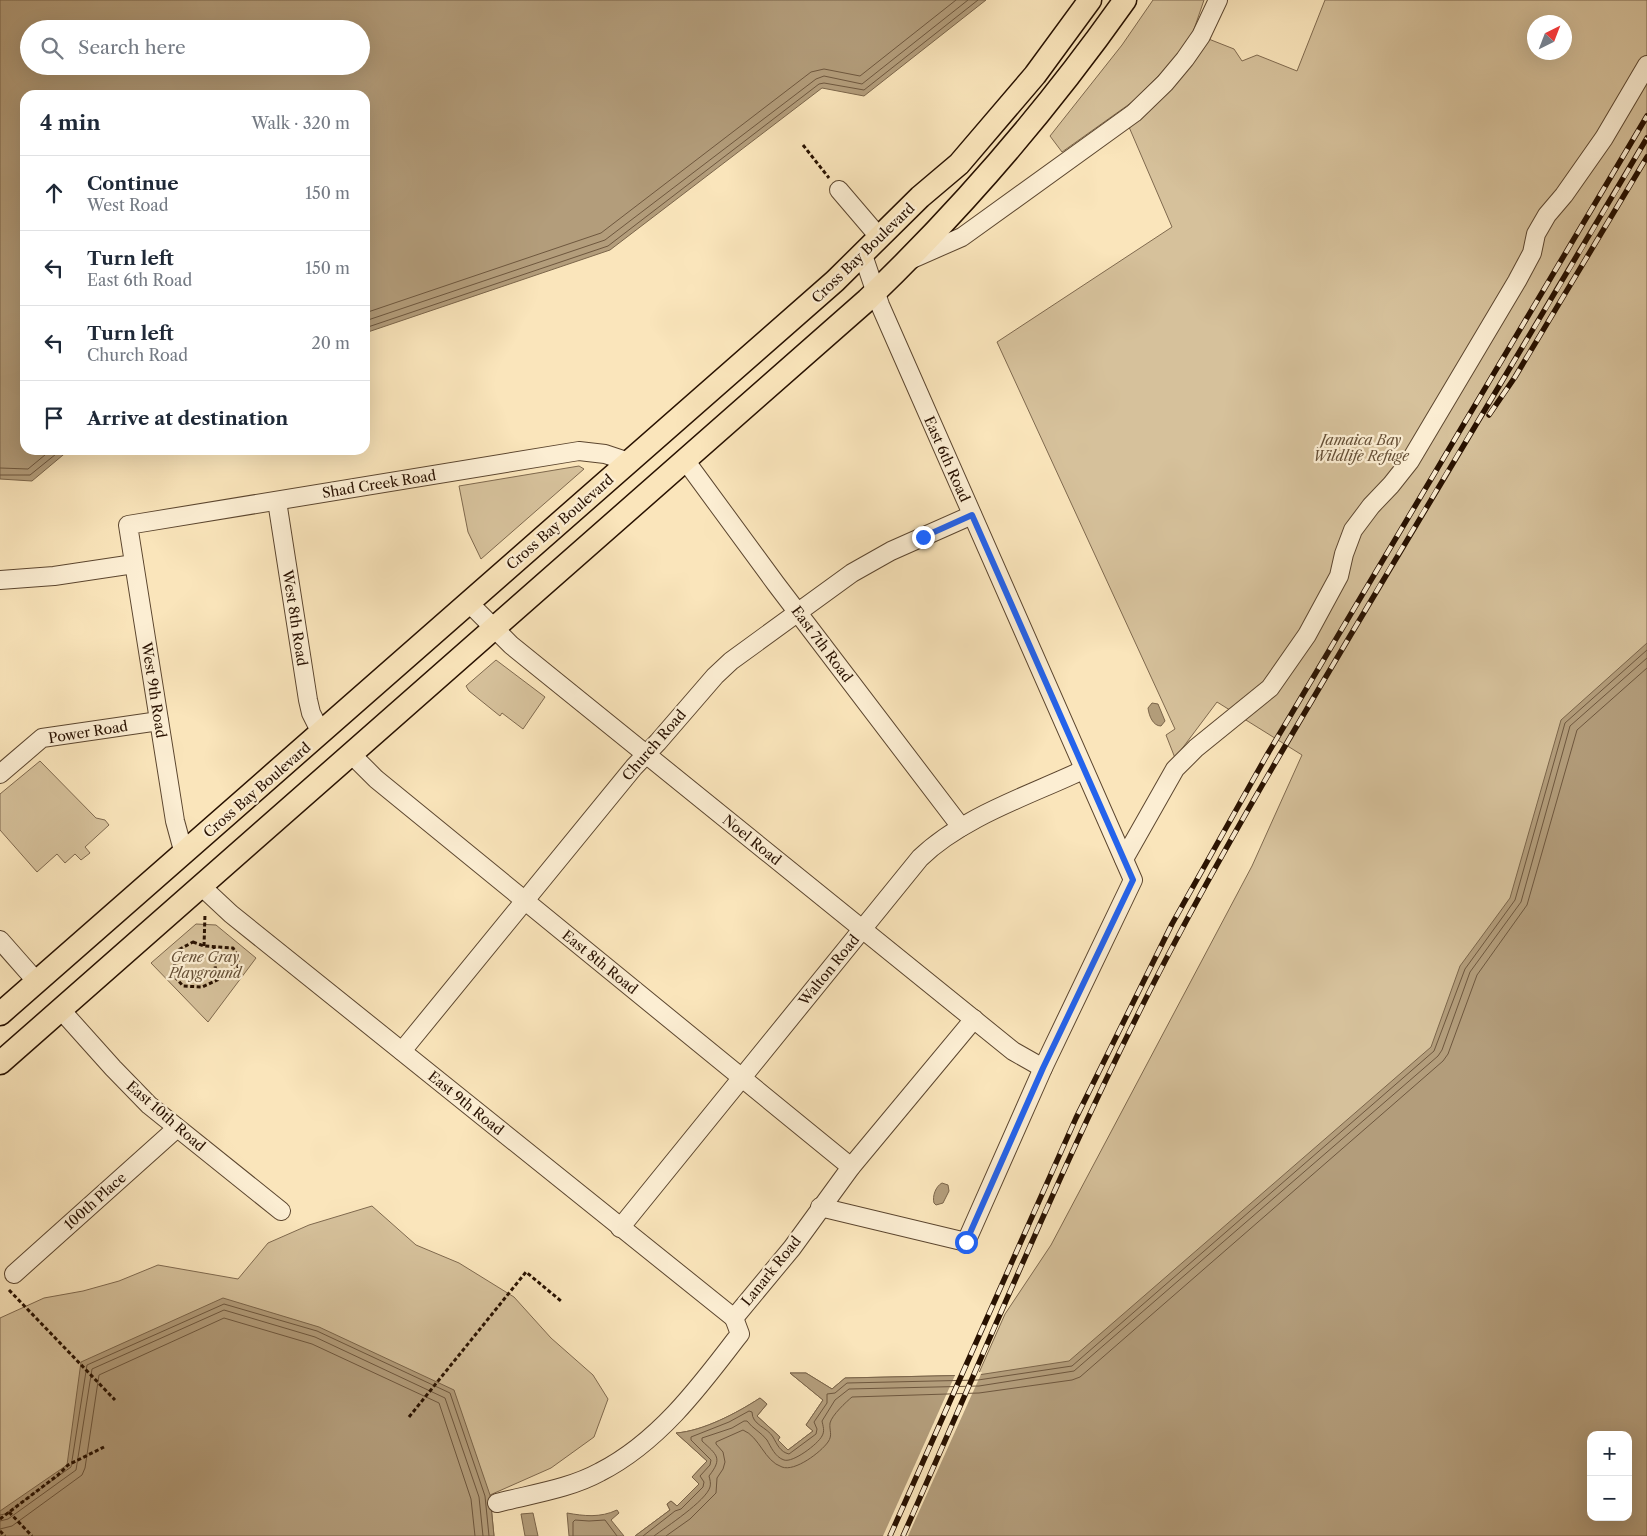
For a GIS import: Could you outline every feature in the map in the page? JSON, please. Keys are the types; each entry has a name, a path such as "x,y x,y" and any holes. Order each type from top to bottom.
{"main road":[{"name":"Cross Bay Boulevard","path":"0,1014 813,301 863,255 920,197 959,164 1035,75 1090,0"},
{"path":"0,1063 875,292 972,193 1026,130 1069,77 1125,0"}],"street":[{"path":"907,261 962,237 1134,113 1165,83 1189,54 1201,36 1218,0"},
{"path":"1124,859 1175,769 1196,748 1270,688 1306,635 1339,576 1344,554 1353,530 1410,461 1517,281 1532,253 1536,234 1547,215 1604,138 1647,65"},
{"path":"839,190 880,238"},
{"name":"East 6th Road","path":"863,255 875,292 1133,880 1043,1068"},
{"name":"Shad Creek Road","path":"128,525 579,451 604,454 629,462"},
{"name":"East 7th Road","path":"685,460 797,612 961,827"},
{"name":"West 8th Road","path":"277,501 308,700 311,713 321,733"},
{"name":"Church Road","path":"402,1051 634,767 722,669 852,573 870,562 972,515"},
{"name":"West 9th Road","path":"128,525 175,821 184,854"},
{"path":"0,580 54,576 134,564"},
{"name":"Noel Road","path":"469,603 511,645 1020,1056 1043,1068"},
{"name":"Power Road","path":"0,774 42,738 159,721"},
{"name":"East 8th Road","path":"351,754 376,779 851,1167"},
{"name":"Walton Road","path":"620,1228 920,858 933,846 961,827 1084,770"},
{"name":"East 9th Road","path":"201,886 231,914 734,1318"},
{"path":"0,940 36,982"},
{"name":"East 10th Road","path":"61,1010 136,1092 177,1128 281,1211"},
{"name":"Lanark Road","path":"497,1503 578,1481 599,1473 630,1453 679,1410 740,1334 734,1318 792,1248 851,1167 974,1019"},
{"path":"820,1208 966,1242 1043,1068"},
{"name":"100th Place","path":"8,1279 177,1128"}],"path":[{"path":"803,145 839,190"},
{"path":"204,914 204,946"},
{"path":"193,942 204,946 233,948 238,956 238,967 228,975 202,986 183,986 176,978 174,957 180,949 193,942"},
{"path":"214,947 216,980"},
{"path":"409,1417 526,1272 562,1301"},
{"path":"8,1279 115,1400"},
{"path":"0,1519 68,1466 104,1447"},
{"path":"9,1512 32,1536"},
{"path":"0,1531 5,1536"}],"green space":[{"path":"1153,0 1204,0 1189,44 1135,100 1062,152 1050,136 1122,45"},
{"name":"Jamaica Bay Wildlife Refuge","path":"1325,0 1647,0 1647,1536 635,1536 670,1510 667,1504 671,1501 677,1506 699,1484 692,1477 707,1461 676,1433 697,1429 720,1420 760,1398 767,1404 757,1416 780,1437 778,1440 788,1450 813,1431 806,1425 823,1400 790,1373 806,1373 832,1389 845,1378 978,1375 1005,1314 1051,1245 1252,866 1302,755 1217,702 1175,758 1166,735 1175,729 997,342 1172,227 1126,120 1201,36 1234,49 1242,61 1257,55 1297,71"},
{"path":"579,466 584,469 481,559 468,532 459,486"},
{"path":"496,660 545,697 523,729 502,713 500,716 469,691 466,686"},
{"path":"40,761 96,818 105,820 109,825 85,847 90,853 81,860 75,854 65,863 57,854 37,872 0,830 0,794"},
{"name":"Gene Gray Playground","path":"196,924 216,925 256,958 208,1022 151,963"},
{"path":"372,1206 416,1245 459,1263 514,1297 551,1338 593,1375 608,1399 594,1437 551,1468 490,1495 494,1536 0,1536 0,1318 44,1298 83,1291 119,1281 158,1265 238,1279 268,1243 309,1225"}],"water":[{"path":"0,0 986,0 864,96 822,88 610,250 370,331 370,90 20,90 20,455 63,455 32,481 0,479"},
{"path":"1647,643 1647,1536 635,1536 670,1510 667,1504 671,1501 677,1506 699,1484 692,1477 707,1461 676,1433 697,1429 720,1420 760,1398 767,1404 757,1416 780,1437 778,1440 788,1450 813,1431 806,1425 823,1400 790,1373 806,1373 832,1389 845,1378 978,1375 1069,1361 1431,1047 1460,966 1510,898 1561,720"},
{"path":"1152,703 1158,704 1165,721 1161,726 1158,726 1150,717 1148,708"},
{"path":"942,1183 948,1185 949,1191 943,1203 936,1205 934,1203 934,1194"},
{"path":"223,1298 319,1327 454,1390 490,1495 494,1536 0,1536 0,1511 67,1465 81,1362"},
{"path":"617,1510 619,1513 611,1520 624,1536 569,1536 567,1513 598,1515"},
{"path":"533,1513 538,1536 525,1536 521,1514"}],"pier":[{"path":"982,1372 908,1536 883,1536 956,1373"}],"railway":[{"path":"890,1536 1076,1118 1172,924 1267,755 1647,116"},
{"path":"903,1536 1068,1162 1102,1088 1175,942 1285,747 1647,138"},
{"path":"1489,415 1515,377 1647,157"}],"route":[{"path":"923,537 972,515 1133,880 1043,1068 966,1242"}]}
